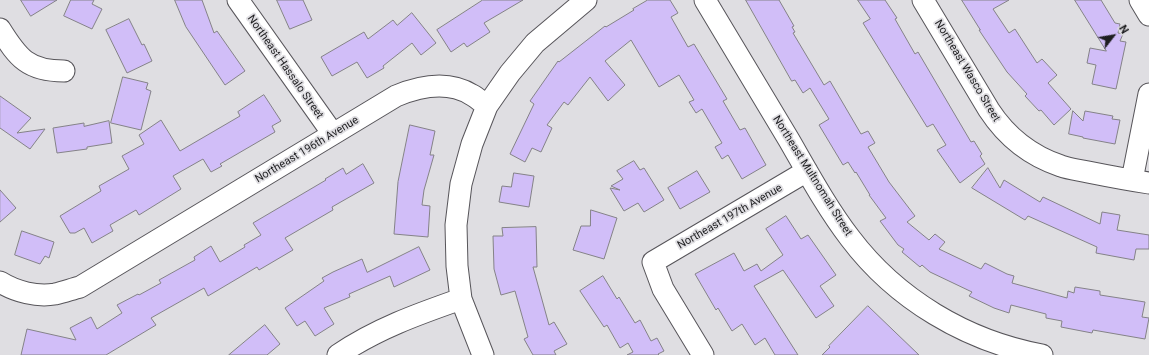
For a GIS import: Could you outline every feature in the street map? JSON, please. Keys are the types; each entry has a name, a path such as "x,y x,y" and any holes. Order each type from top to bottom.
{"street":[{"name":"Northeast Hassalo Street","path":"238,0 333,134"},
{"path":"483,355 461,299 457,266 456,225 461,184 472,144 488,106 510,73 535,43 586,0"},
{"name":"Northeast Multnomah Street","path":"705,0 807,171 850,238 867,259 902,292 940,318 970,333 998,344 1025,352 1042,355"},
{"name":"Northeast Wasco Street","path":"923,0 989,110 998,124 1008,135 1040,158 1061,167 1140,182"},
{"path":"1140,0 1149,15"},
{"path":"0,29 11,46 24,60 37,68 49,71 64,71"},
{"name":"Northeast 196th Avenue","path":"0,282 5,286 32,294 55,294 80,287 396,96 415,89 437,86 456,88 472,94 488,106"},
{"path":"1140,182 1149,94"},
{"name":"Northeast 197th Avenue","path":"703,355 663,289 653,262 807,171"},
{"path":"338,355 353,345 387,327 461,299"}],"building":[{"path":"21,0 57,0 31,16"},
{"path":"71,0 94,0 92,4 102,9 92,29 64,16"},
{"path":"175,0 202,0 214,33 217,31 245,71 225,85 186,27"},
{"path":"277,0 303,0 312,20 290,29"},
{"path":"483,0 523,0 484,23 490,32 467,47 464,43 451,52 437,30"},
{"path":"648,0 670,0 678,13 671,17 688,47 694,44 727,99 723,101 740,130 745,128 766,165 742,179 728,155 722,159 715,147 722,143 702,109 696,113 689,102 694,100 679,75 659,87 631,40 605,61 625,85 608,101 590,77 568,105 564,102 547,125 552,128 541,152 532,148 525,162 510,154 534,104 530,101 558,61 559,62 605,26 606,27"},
{"path":"746,0 779,0 794,26 792,27 795,32 793,33 824,85 830,81 861,134 868,131 875,143 868,147 889,182 915,216 907,222 929,240 935,234 945,242 939,249 981,269 985,263 1014,276 1012,283 1067,298 1068,291 1074,293 1075,287 1100,291 1100,295 1145,302 1142,317 1149,318 1145,339 1093,330 1092,333 1061,327 1062,321 1046,318 1046,314 1011,305 1009,313 994,308 969,296 972,292 930,272 922,265 920,267 902,252 904,249 898,245 880,221 886,218 869,195 856,172 855,173 848,162 843,165 819,125 829,119 810,88 803,93 795,80 792,81"},
{"path":"858,0 885,0 897,18 895,19 915,54 918,52 971,142 974,141 982,154 980,156 985,164 960,183 937,150 946,145 933,124 927,127 863,23 870,19"},
{"path":"962,0 1009,0 993,9 1009,33 1015,29 1037,63 1042,59 1057,75 1048,83 1071,109 1054,125 1041,110 1039,111 1025,96 1027,94 1007,72 979,30"},
{"path":"1075,0 1101,0 1115,23 1120,24 1118,33 1123,34 1120,41 1126,42 1116,89 1092,84 1096,65 1087,63 1090,48 1106,51"},
{"path":"412,13 436,43 421,55 412,43 383,66 384,68 367,78 357,62 332,76 321,57 364,32 368,39 393,20 397,25"},
{"path":"129,19 152,61 127,73 106,30"},
{"path":"123,77 148,83 146,89 151,91 141,130 111,123"},
{"path":"264,95 281,121 272,126 275,132 220,164 222,166 211,172 203,159 173,176 181,189 139,215 136,210 110,225 113,231 92,243 84,228 75,233 70,233 60,216 101,191 99,186 129,169 122,156 144,144 139,135 161,120 180,151 240,116 238,112"},
{"path":"0,96 31,118 17,133 45,129 30,149 0,128"},
{"path":"1073,111 1083,121 1085,111 1113,116 1112,119 1120,120 1115,144 1069,134"},
{"path":"109,121 112,143 87,147 87,149 57,153 53,128 84,123 84,126"},
{"path":"410,125 435,131 430,155 434,155 424,190 422,205 430,206 428,237 394,234 398,182"},
{"path":"634,161 640,170 644,168 664,200 644,212 638,203 624,211 610,188 620,190 611,186 623,179 617,171"},
{"path":"363,164 374,183 332,207 333,210 285,238 293,250 259,270 257,267 208,296 204,288 151,318 156,325 106,355 21,355 27,329 76,340 70,328 91,317 97,329 122,313 117,305 161,283 159,280 195,260 194,257 211,246 220,262 245,247 244,245 261,235 253,223 326,180 325,179 343,168 346,174"},
{"path":"988,168 1000,188 1004,180 1040,202 1043,197 1100,224 1102,212 1120,215 1117,230 1149,235 1149,249 1136,249 1134,260 1096,253 1097,247 1028,216 1025,220 972,188"},
{"path":"697,171 710,192 680,209 668,188"},
{"path":"514,173 534,176 529,207 499,202 502,186 511,187"},
{"path":"0,190 16,208 0,222"},
{"path":"591,210 617,218 604,259 573,250 581,226 590,226"},
{"path":"786,216 801,239 808,235 836,275 820,286 834,306 816,318 783,270 754,286 798,355 775,355 765,338 755,345 742,324 732,331 718,308 716,310 695,274 734,253 744,271 757,264 761,271 783,255 766,229"},
{"path":"536,227 537,267 533,267 549,325 554,322 567,344 554,351 556,355 533,355 524,339 528,337 515,291 501,295 494,269 493,236 503,236 502,228"},
{"path":"22,231 54,242 49,258 45,256 40,264 15,255"},
{"path":"419,247 430,270 394,287 390,276 349,294 350,297 324,308 334,324 315,336 305,321 297,326 285,308 324,281 322,278 333,272 362,259 367,272"},
{"path":"603,276 617,299 619,297 635,323 640,320 651,341 657,338 664,351 658,354 659,355 627,355 633,352 628,343 620,348 607,325 604,327 580,291"},
{"path":"868,306 919,355 822,355"},
{"path":"265,325 280,344 267,355 229,355"}]}
